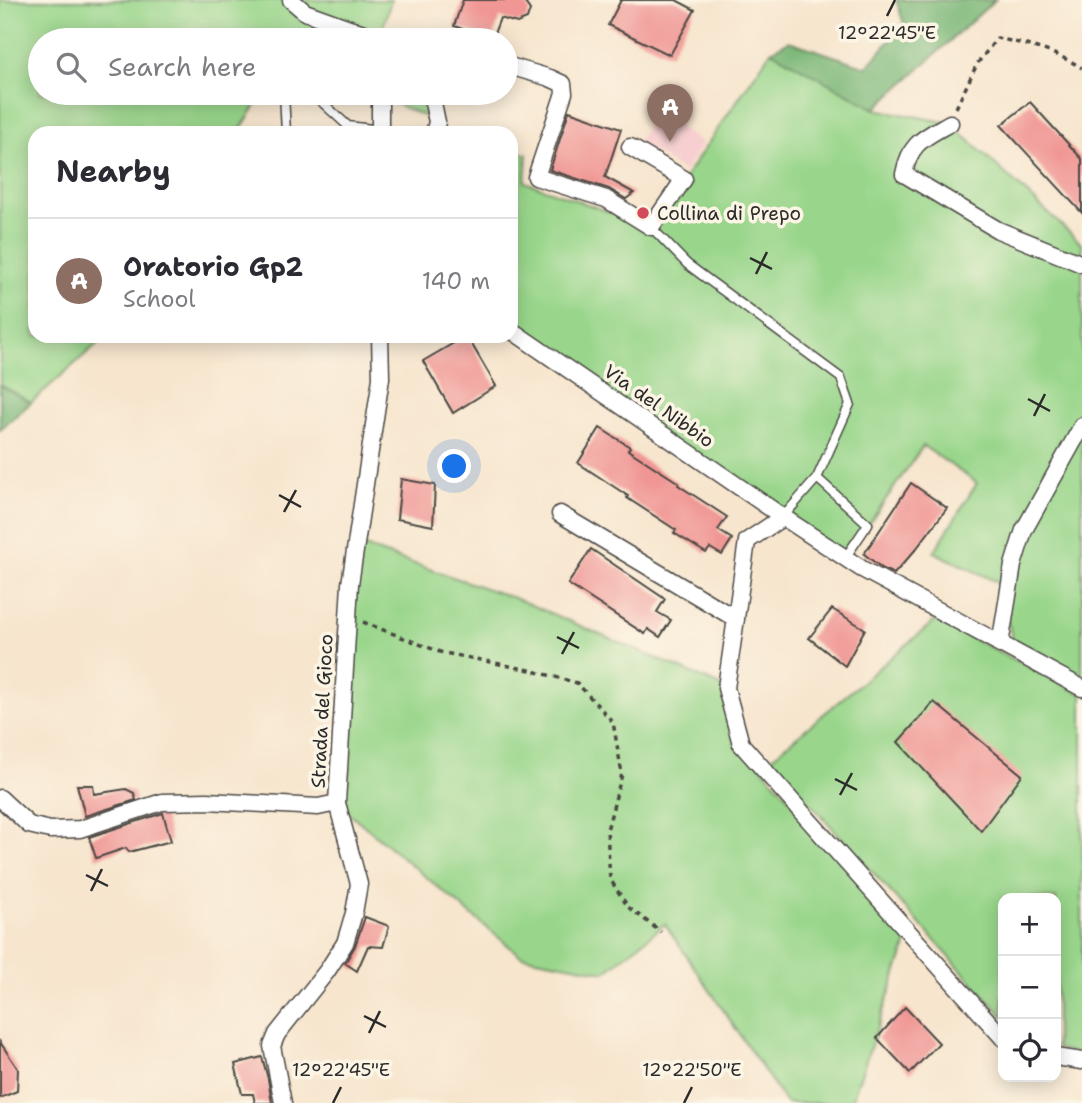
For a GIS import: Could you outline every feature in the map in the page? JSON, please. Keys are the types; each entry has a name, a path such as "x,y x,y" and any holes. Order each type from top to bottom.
{"street":[{"path":"291,0 305,12 350,28"},
{"path":"518,69 563,84 564,93 536,177 606,198 651,228 684,179 630,147"},
{"path":"380,105 380,126"},
{"path":"433,105 436,126"},
{"path":"950,123 920,141 907,158 904,174 998,230 1082,264"},
{"name":"Via del Nibbio","path":"518,335 862,569 1082,688"},
{"name":"Strada del Gioco","path":"283,1103 272,1046 277,1034 327,971 345,943 359,884 337,803 350,583 381,378 380,343"},
{"path":"1000,645 1013,565 1024,530 1082,426"},
{"path":"560,514 736,620"},
{"path":"783,517 747,541 726,688 741,744 998,1032"},
{"path":"0,798 29,825 50,830 80,828 162,802 207,801 318,807 337,803"},
{"path":"1061,1058 1082,1061"}],"lane":[{"path":"285,105 286,126"},
{"path":"325,105 348,126"},
{"path":"651,228 687,264 841,377 850,404 817,478 783,517"},
{"path":"817,478 868,524 845,558"}],"path":[{"path":"950,123 977,64 997,38 1064,57 1082,68"},
{"path":"348,616 440,652 530,670 577,683 613,722 622,774 607,830 610,878 628,907 661,932"}],"shaded area":[{"path":"656,112 703,143 684,172 637,141"}],"green space":[{"path":"0,0 391,0 383,28 28,28 28,105 256,105 243,126 28,126 28,343 98,343 0,430"},
{"path":"896,0 995,0 875,109 771,51 789,41 867,67 904,24"},
{"path":"771,51 875,109 950,123 1082,244 1082,676 1013,640 997,582 934,552 977,483 923,446 845,558 518,335 518,152 527,154 525,182 651,227"},
{"path":"398,105 433,105 437,122"},
{"path":"0,385 31,402 0,430"},
{"path":"356,544 517,599 726,688 741,744 910,934 851,1103 786,1103 665,924 605,972 521,956 337,803"},
{"path":"936,620 1082,694 1082,1055 1061,1049 1061,893 998,893 998,1010 770,759"}],"building":[{"path":"463,0 523,0 530,10 527,19 517,23 500,18 496,28 454,26"},
{"path":"621,0 676,0 695,10 670,55 608,25"},
{"path":"1030,102 1082,159 1082,213 1001,125"},
{"path":"569,111 621,129 605,177 634,193 626,199 609,189 550,170"},
{"path":"455,343 471,343 496,386 453,413 423,361"},
{"path":"600,428 727,517 718,530 732,539 722,555 710,548 706,553 674,533 676,530 578,463"},
{"path":"401,479 435,485 433,526 397,519"},
{"path":"911,483 947,508 894,574 864,554"},
{"path":"591,549 665,599 657,612 671,620 660,637 648,629 645,634 568,584"},
{"path":"832,609 865,629 845,666 809,638"},
{"path":"934,702 1022,775 981,831 898,742"},
{"path":"77,785 93,785 94,794 126,789 134,793 136,800 85,816"},
{"path":"163,813 171,841 129,852 126,848 96,858 89,837"},
{"path":"365,917 389,926 383,947 368,946 357,971 345,963 355,946"},
{"path":"905,1007 939,1043 910,1073 877,1038"},
{"path":"0,1042 18,1069 17,1091 0,1098"},
{"path":"262,1057 272,1103 255,1103 253,1094 242,1094 235,1064"}],"place":[{"name":"Oratorio Gp2","path":"670,142"},
{"name":"Collina di Prepo","path":"643,213"}]}
